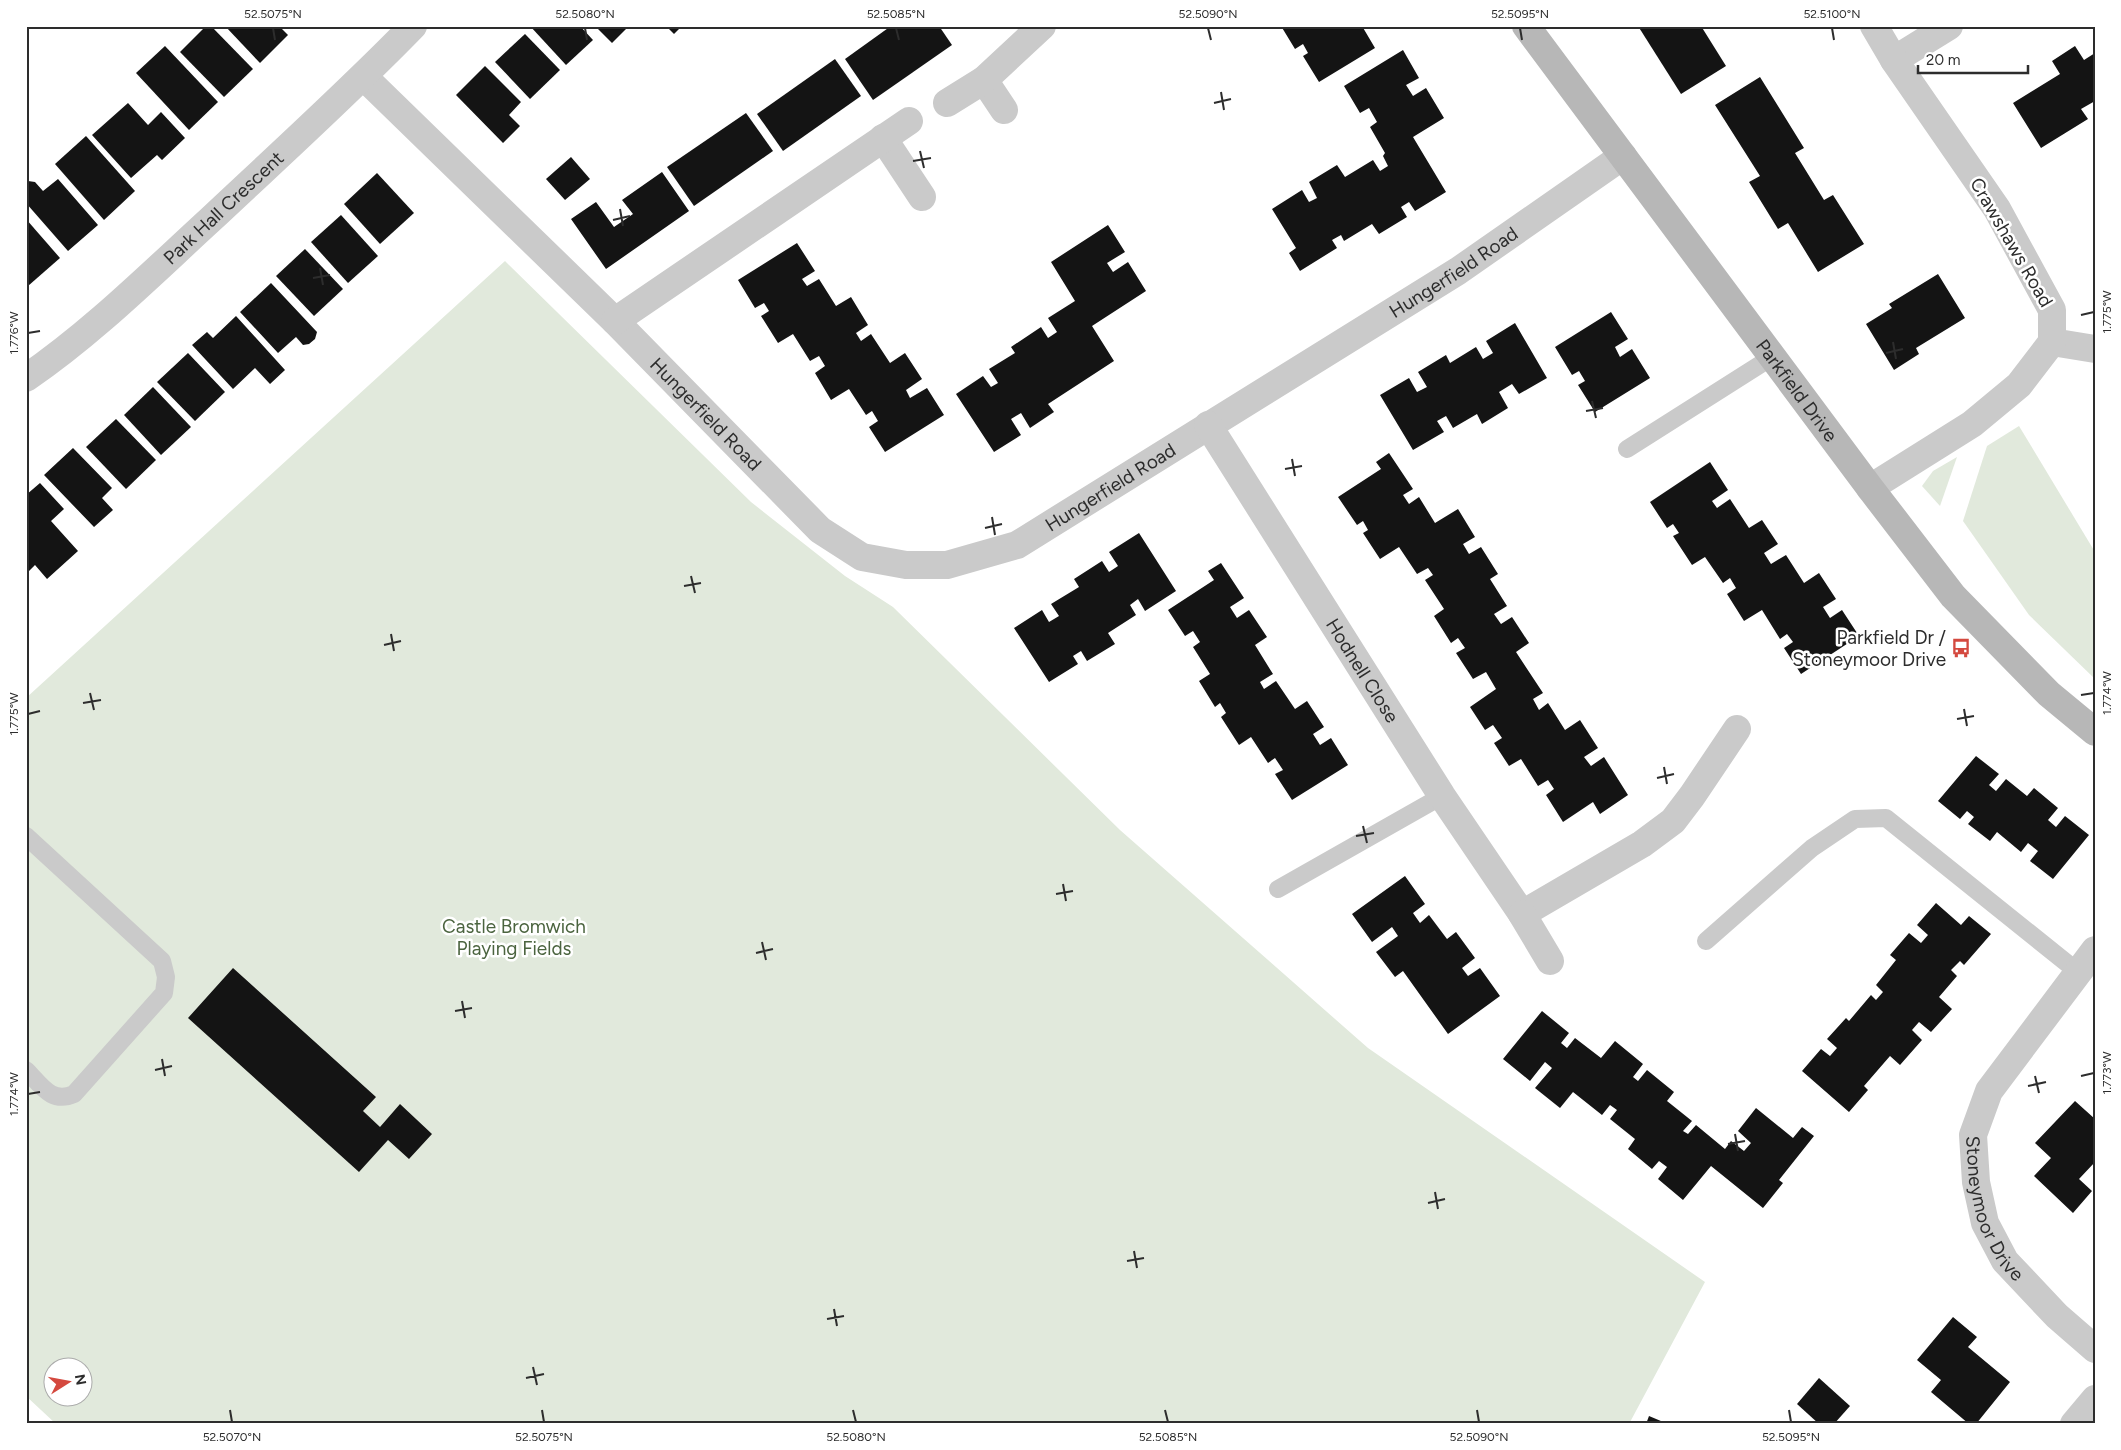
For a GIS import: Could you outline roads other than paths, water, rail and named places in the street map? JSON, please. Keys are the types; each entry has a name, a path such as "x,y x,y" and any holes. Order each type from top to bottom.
{"street":[{"name":"Park Hall Crescent","path":"26,378 63,352 92,326 364,77 413,26"},
{"path":"947,103 984,80 1042,26"},
{"name":"Parkfield Drive","path":"1526,26 1870,488 1953,596 2049,694 2095,732"},
{"name":"Crawshaws Road","path":"1874,26 1894,60 1997,208 2052,310 2052,342"},
{"path":"1894,60 1949,26"},
{"name":"Hungerfield Road","path":"364,77 615,321 820,530 862,557 906,565 947,565 1017,545 1458,271 1623,156"},
{"path":"984,80 1004,110"},
{"path":"615,321 909,120"},
{"path":"883,138 922,197"},
{"path":"1870,488 1972,424 2019,384 2052,342 2095,349"},
{"name":"Hodnell Close","path":"1208,425 1442,796 1522,914 1550,961"},
{"path":"1522,914 1642,844 1674,821 1737,729"},
{"name":"Stoneymoor Drive","path":"2095,950 1989,1091 1973,1135 1976,1182 1986,1223 2005,1261 2057,1316 2095,1349"},
{"path":"2074,1424 2095,1399"}],"lane":[{"path":"1627,449 1772,357"},
{"path":"1278,889 1442,796"},
{"path":"1706,941 1812,848 1855,818 1886,818 2078,972"},
{"path":"26,836 162,961 166,978 164,993 74,1094 65,1098 53,1096 26,1070"}],"place":[{"name":"Parkfield Dr / Stoneymoor Drive","path":"1961,648"}],"park label":[{"name":"Castle Bromwich Playing Fields","path":"514,937"}]}
